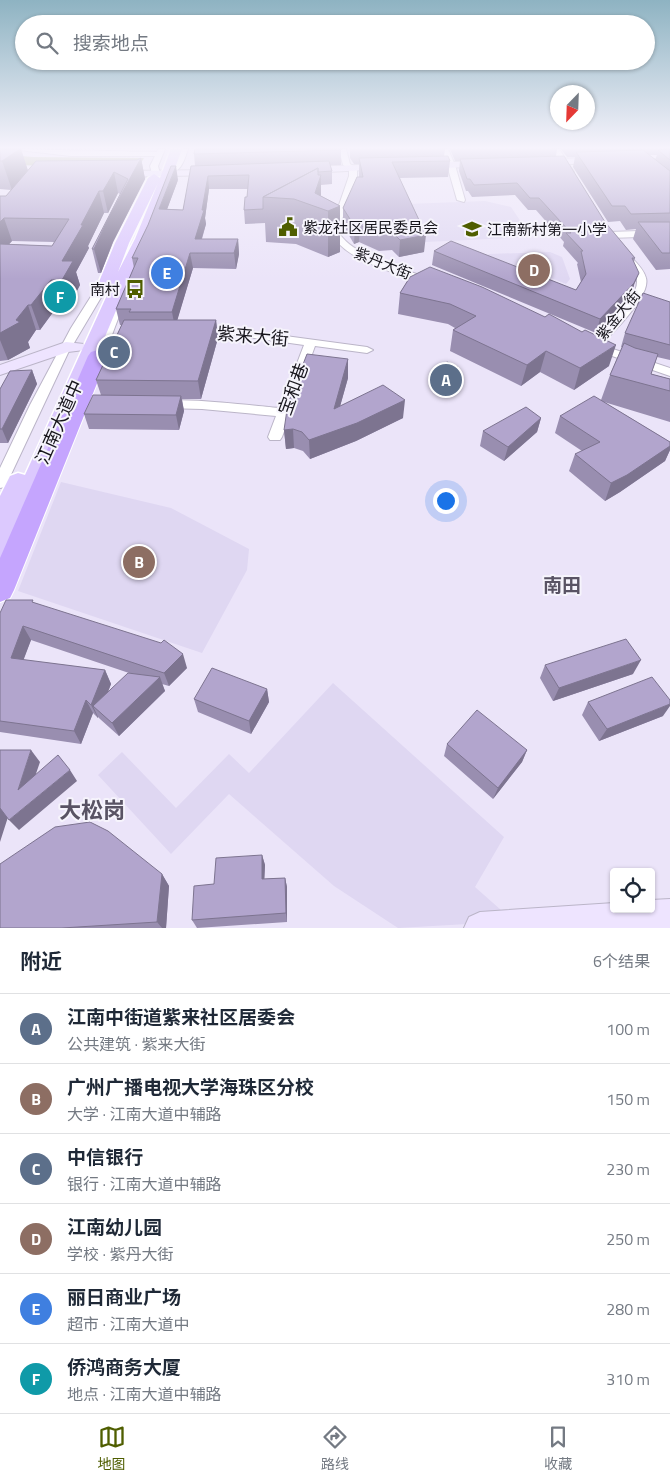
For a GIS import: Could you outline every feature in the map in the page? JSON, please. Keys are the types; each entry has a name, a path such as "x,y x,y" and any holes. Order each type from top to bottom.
{"highway":[{"path":"4,596 64,436 83,352"}],"main road":[{"name":"江南大道中","path":"0,557 111,286 146,192"},
{"name":"江南大道中","path":"111,286 142,239 159,192"},
{"name":"江南大道中","path":"0,519 7,479 83,352"},
{"path":"0,370 83,352"},
{"path":"480,928 670,915"}],"street":[{"name":"紫丹大街","path":"348,192 334,231 335,238 347,248 360,254 436,284"},
{"path":"459,192 461,200"},
{"name":"紫金大街","path":"670,233 607,232 639,273 642,281 640,290 619,319 590,345 670,372"},
{"path":"4,596 97,381 101,366 83,352 112,333 116,311 111,286"},
{"name":"紫来大街","path":"187,332 233,332 367,350"},
{"name":"宝和巷","path":"275,436 311,342"},
{"path":"154,404 202,405 285,413"}],"shaded area":[{"name":"江南新村第一小学","path":"485,201 511,207 531,237 425,242 407,204"},
{"path":"550,252 562,257 570,279 566,284 546,276 540,282 479,263 489,254"},
{"path":"61,482 171,508 249,549 247,570 202,653 18,591"},
{"path":"333,683 504,837 475,887 511,919 502,922 398,928 334,886 229,794 171,854 98,775 122,752 176,808 229,754 249,773"}],"building":[{"path":"9,192 98,192 81,225 83,225 62,261 73,261 62,280 51,280 16,320 20,322 0,333 0,244 52,246 69,219 4,218 0,222 0,196 6,196"},
{"path":"121,192 122,192 94,249 92,249"},
{"path":"161,192 166,192 159,209 183,210 186,192 205,192 202,210 204,210 195,239 238,239 234,253 190,253 172,312 129,312 131,309 116,309 138,258 132,258"},
{"path":"247,192 272,192 263,197 263,209 244,210 245,197 247,197"},
{"path":"272,192 315,192 340,206 328,211 294,199 263,197"},
{"path":"350,192 406,192 426,235 400,240 393,233 379,234 360,225 355,227 343,208"},
{"path":"525,192 587,192 605,222 635,258 632,258 639,273 634,283 600,319 434,251 451,241 576,290 586,274 581,251 583,251 566,233 571,233 539,198 530,198"},
{"path":"603,192 670,192 670,213 631,214 625,206 612,206"},
{"path":"638,222 670,222 670,253 662,253"},
{"path":"430,267 482,287 545,317 549,314 582,332 585,330 616,345 580,368 546,351 527,365 453,330 476,316 450,304 400,293 410,277"},
{"path":"643,293 670,302 670,345 625,333"},
{"path":"124,320 216,320 198,381 96,380"},
{"path":"624,343 658,354 651,374 670,379 670,391 610,375"},
{"path":"307,354 348,359 334,409 383,385 405,400 357,423 309,440 302,432 293,429 284,430 288,403"},
{"path":"447,362 458,367 444,378 433,373"},
{"path":"32,370 2,429 0,429 0,389 10,371"},
{"path":"93,395 181,396 176,415 84,414"},
{"path":"594,396 670,442 670,446 627,475 611,483 575,454 600,442 560,416"},
{"path":"526,407 541,418 508,447 483,431"},
{"path":"6,600 33,600 32,602 161,643 164,640 183,654 164,673 23,626 11,658 105,670 91,705 86,700 74,731 0,721 0,613"},
{"path":"626,639 641,660 559,688 545,665"},
{"path":"212,668 267,689 249,721 194,699"},
{"path":"128,673 160,677 112,723 93,706"},
{"path":"652,677 670,700 670,704 607,729 588,702"},
{"path":"477,710 527,750 498,788 447,744"},
{"path":"0,750 31,750 18,790 58,755 70,770 9,820 0,808"},
{"path":"90,822 108,831 162,874 157,922 62,928 0,928 0,864 55,827"},
{"path":"262,855 262,879 285,878 286,913 192,920 194,886 214,884 216,858"}],"place":[{"name":"紫龙社区居民委员会","path":"288,227"},
{"name":"江南新村第一小学","path":"472,229"},
{"name":"江南幼儿园","path":"534,270"},
{"name":"丽日商业广场","path":"167,273"},
{"name":"南村","path":"135,289"},
{"name":"侨鸿商务大厦","path":"60,297"},
{"name":"中信银行","path":"114,352"},
{"name":"江南中街道紫来社区居委会","path":"446,380"},
{"name":"广州广播电视大学海珠区分校","path":"139,562"}],"district":[{"name":"南田","path":"562,584"},
{"name":"大松岗","path":"92,810"}]}
